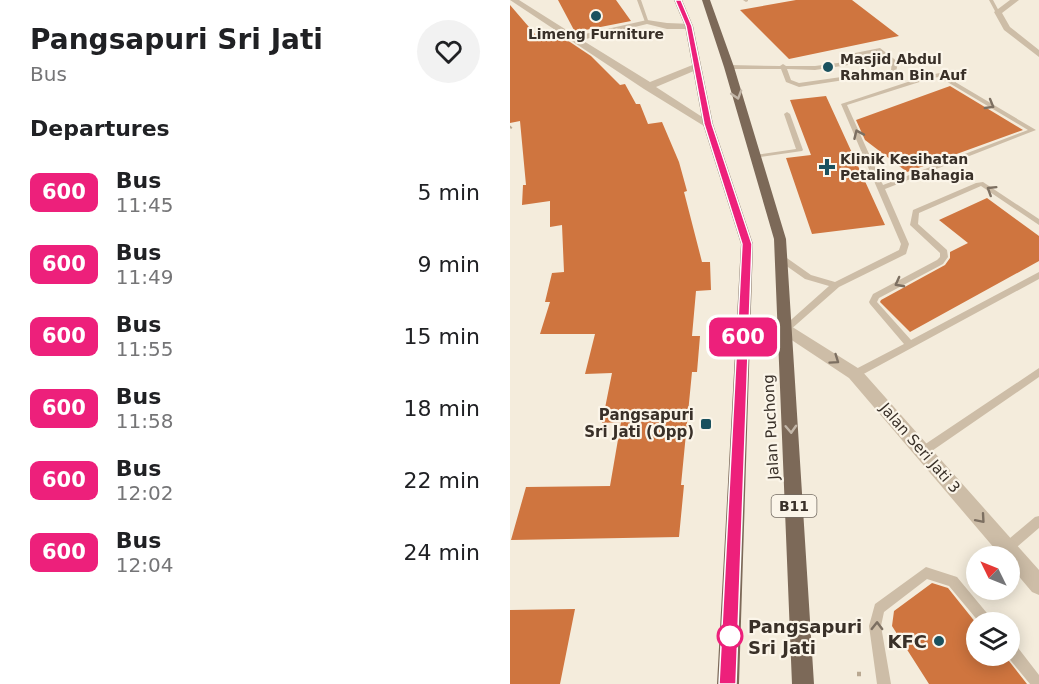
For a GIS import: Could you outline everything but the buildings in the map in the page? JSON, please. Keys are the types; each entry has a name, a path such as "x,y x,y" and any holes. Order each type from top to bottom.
{"main road":[{"name":"Jalan Puchong","path":"678,0 689,26 708,124 747,244 728,684"},
{"name":"Jalan Puchong","path":"706,0 729,67 780,239 803,684"}],"street":[{"path":"514,0 708,124"},
{"path":"1015,0 998,12 1007,28 1039,54"},
{"path":"573,39 647,22 667,26 689,26"},
{"path":"647,87 698,66"},
{"name":"Jalan Seri Jati 3","path":"786,329 855,374 1005,546"},
{"name":"Jalan Seri Jati 3","path":"1020,563 1039,585"}],"lane":[{"path":"639,0 647,22"},
{"path":"991,0 998,12"},
{"path":"783,66 788,81 799,85 864,76 894,71 895,62 880,50 847,56 848,63 864,76"},
{"path":"729,67 815,68 848,63"},
{"path":"786,329 836,285 903,252 905,244 844,104 940,75 1033,130 882,188"},
{"path":"756,157 800,150 787,114"},
{"path":"910,345 873,302 876,296 940,262 944,257 944,252 914,225 916,212 978,184 983,184 1039,223"},
{"path":"781,258 808,277 836,285"},
{"path":"855,374 1039,275"},
{"path":"922,452 1039,372"},
{"path":"1009,546 1039,521"},
{"path":"884,684 875,626 879,608 926,573 953,581 979,612"},
{"path":"1020,662 1038,684"}],"bus line":[{"name":"600","path":"678,0 689,26 708,124 747,244 728,684"}],"place":[{"name":"Limeng Furniture","path":"596,16"},
{"name":"Masjid Abdul Rahman Bin Auf","path":"828,67"},
{"name":"Klinik Kesihatan Petaling Bahagia","path":"827,167"},
{"name":"Pangsapuri Sri Jati (Opp)","path":"706,424"},
{"name":"Pangsapuri Sri Jati","path":"730,636"},
{"name":"KFC","path":"939,641"}]}
